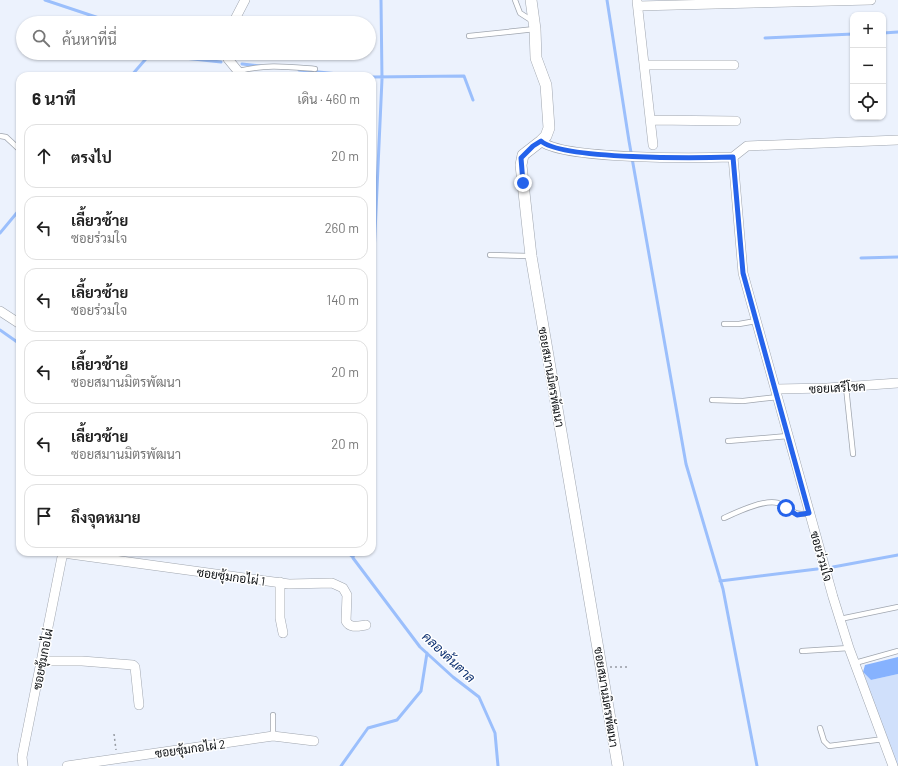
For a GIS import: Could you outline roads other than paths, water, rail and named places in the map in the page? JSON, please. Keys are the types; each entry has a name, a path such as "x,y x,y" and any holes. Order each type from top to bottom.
{"street":[{"path":"237,16 245,0"},
{"name":"ซอยสมานมิตรพัฒนา","path":"531,0 535,25 536,58 546,85 549,128 546,136 523,155 521,165 531,256 618,766"},
{"path":"653,145 637,3 871,0"},
{"path":"229,60 239,72"},
{"path":"645,65 734,65"},
{"path":"651,120 736,121"},
{"path":"541,141 544,144 563,150 610,155 733,157 747,146 898,140"},
{"name":"ซอยร่วมใจ","path":"733,157 743,273 809,513 840,619 849,648 856,663 893,766"},
{"path":"0,311 16,321"},
{"name":"ซอยเสรีโชค","path":"777,393 846,386 898,383"},
{"name":"ซอยซุ้มกอไผ่","path":"23,766 22,757 62,556"},
{"name":"ซอยซุ้มกอไผ่ 1","path":"85,556 280,582 339,585 347,595 346,621 348,624 352,626 366,625"},
{"path":"280,582 280,618 284,633"},
{"path":"41,661 90,661 133,665 135,667 139,705"},
{"name":"ซอยซุ้มกอไผ่ 2","path":"67,766 273,736 314,741"}],"lane":[{"path":"515,0 520,13 535,25"},
{"path":"469,36 535,25"},
{"path":"245,72 255,67 272,66 315,69"},
{"path":"0,136 6,137 16,146"},
{"path":"490,255 531,256"},
{"path":"724,324 739,324 756,321"},
{"path":"846,386 853,454"},
{"path":"712,400 743,401 777,393"},
{"path":"728,440 788,436"},
{"path":"724,518 742,510 770,502 779,504 797,515 809,513"},
{"path":"840,619 898,607"},
{"path":"802,651 849,648"},
{"path":"856,663 898,651"},
{"path":"273,736 274,715"},
{"path":"820,728 824,741 829,746 884,739"}],"waterway":[{"path":"45,0 93,16"},
{"name":"คลองต้นตาล","path":"376,210 382,79 381,0"},
{"path":"607,0 629,141 686,464 723,589 757,766"},
{"path":"886,33 898,32"},
{"path":"765,38 850,34"},
{"path":"134,72 145,60"},
{"path":"202,60 221,62"},
{"path":"242,64 260,66"},
{"path":"299,70 319,72"},
{"path":"376,77 464,76 473,100"},
{"path":"0,233 16,214"},
{"path":"861,258 898,257"},
{"path":"0,330 16,341"},
{"path":"833,567 898,555"},
{"name":"คลองต้นตาล","path":"353,556 353,558 420,647 453,677 479,697 495,733 498,766"},
{"path":"720,581 817,569"},
{"path":"341,766 368,728 397,720 421,691 427,653"}]}
